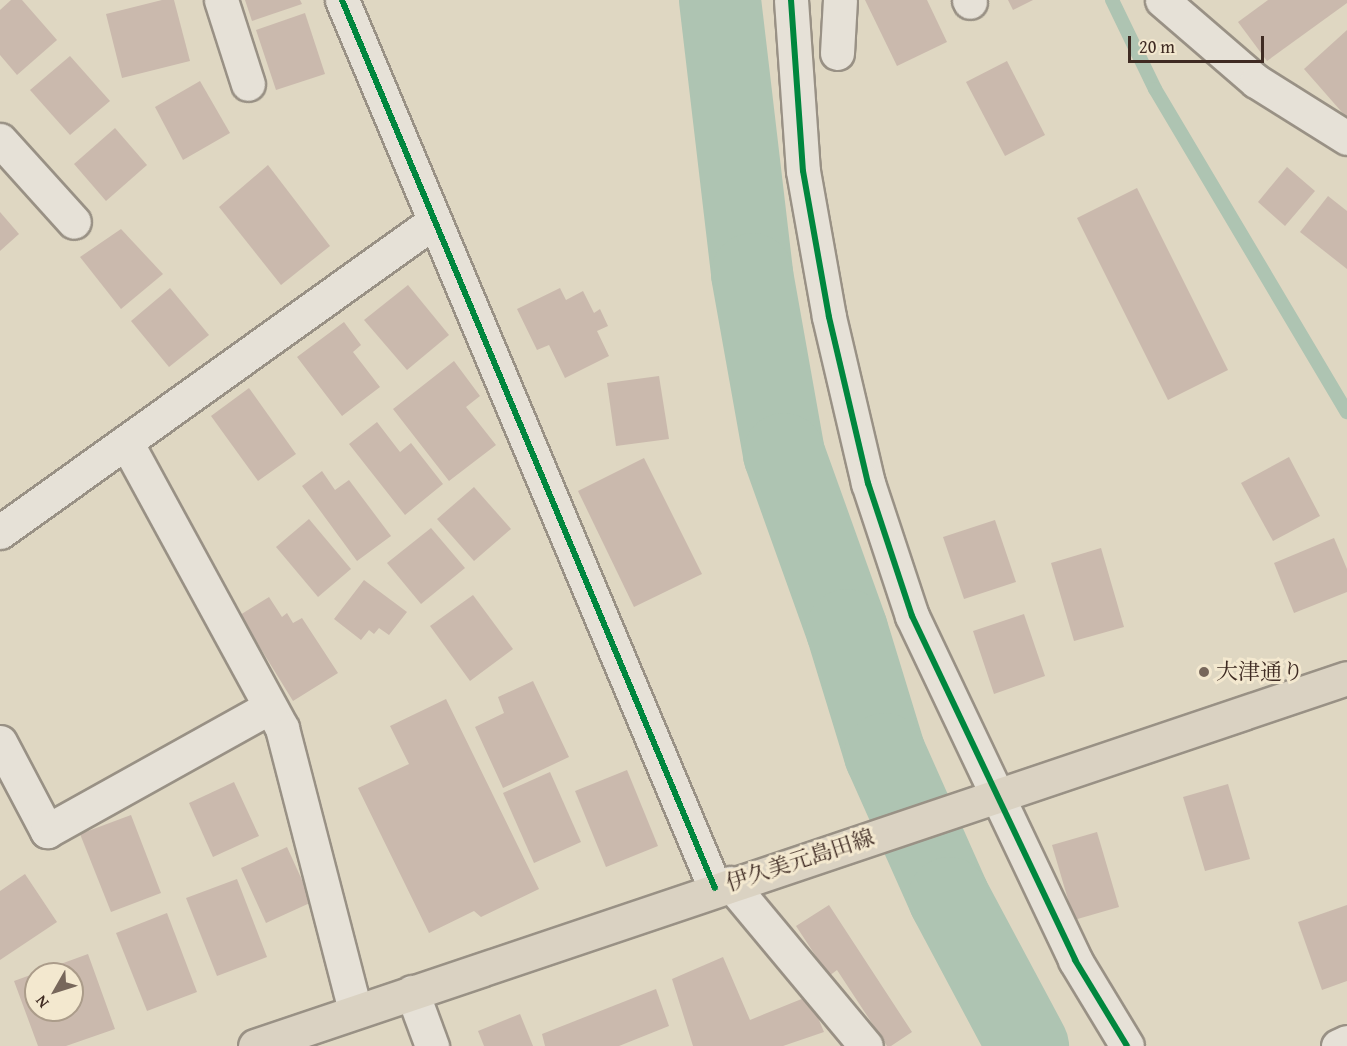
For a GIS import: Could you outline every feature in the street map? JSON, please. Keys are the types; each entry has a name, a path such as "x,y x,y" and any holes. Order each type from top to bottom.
{"main road":[{"name":"伊久美元島田線","path":"255,1046 844,845 1347,678"}],"street":[{"path":"221,0 248,84"},
{"path":"791,0 803,171 829,317 868,483 912,616 991,798 1075,960 1127,1046"},
{"path":"837,53 840,0"},
{"path":"1162,0 1256,81 1347,138"},
{"path":"345,1 433,222 723,886 866,1046"},
{"path":"0,140 74,222"},
{"path":"2,526 126,442 433,222"},
{"path":"126,442 282,728 356,1011"},
{"path":"0,742 47,831 270,707"},
{"path":"412,992 432,1046"},
{"path":"1338,1046 1347,1042"}],"building":[{"path":"11,0 22,0 57,40 17,75 0,55 0,10"},
{"path":"162,0 174,0 190,61 122,78 106,14"},
{"path":"245,0 300,0 302,4 252,21"},
{"path":"865,0 927,0 947,42 897,66"},
{"path":"1008,0 1033,0 1013,10"},
{"path":"1268,0 1347,0 1347,3 1267,61 1238,22"},
{"path":"305,13 325,74 276,90 256,30"},
{"path":"1347,30 1347,118 1304,69"},
{"path":"70,56 110,101 70,135 30,90"},
{"path":"1007,61 1045,135 1005,156 966,82"},
{"path":"200,81 230,133 183,160 155,107"},
{"path":"115,128 147,165 106,201 74,164"},
{"path":"268,165 330,246 281,285 219,207"},
{"path":"1287,167 1315,191 1285,226 1258,202"},
{"path":"1137,188 1228,370 1168,400 1077,218"},
{"path":"1328,196 1347,211 1347,269 1300,232"},
{"path":"0,212 19,234 0,251"},
{"path":"121,229 163,274 121,309 80,257"},
{"path":"408,285 449,335 407,370 364,320"},
{"path":"170,288 209,335 169,367 131,321"},
{"path":"560,288 566,300 583,291 594,313 600,309 608,326 597,331 609,356 565,378 549,345 537,350 517,309"},
{"path":"344,322 361,345 353,352 380,387 342,416 297,357"},
{"path":"454,361 480,396 466,407 496,445 449,481 393,409"},
{"path":"659,376 669,439 616,446 607,383"},
{"path":"249,388 296,454 258,481 211,416"},
{"path":"377,422 400,452 411,443 443,484 405,515 349,444"},
{"path":"1289,457 1320,516 1273,541 1241,483"},
{"path":"644,458 702,574 634,607 578,491"},
{"path":"322,471 335,490 349,480 391,536 357,561 302,486"},
{"path":"474,487 511,529 474,561 437,519"},
{"path":"309,519 351,569 318,597 276,547"},
{"path":"995,520 1016,582 964,599 943,537"},
{"path":"431,528 465,568 421,604 387,563"},
{"path":"1334,538 1347,569 1347,592 1294,613 1274,563"},
{"path":"1101,548 1124,627 1074,641 1051,563"},
{"path":"364,580 407,612 389,635 379,628 374,634 369,630 361,640 334,619"},
{"path":"473,595 513,649 470,681 430,626"},
{"path":"269,597 282,617 287,613 293,623 302,618 338,673 293,701 240,615"},
{"path":"1024,614 1045,676 994,694 973,631"},
{"path":"533,681 569,757 503,788 475,727 504,713 498,697"},
{"path":"446,699 539,889 481,917 474,911 429,933 358,788 409,764 390,726"},
{"path":"627,770 658,846 606,867 575,791"},
{"path":"550,772 581,842 534,863 503,793"},
{"path":"234,782 259,836 213,857 189,803"},
{"path":"1228,784 1250,859 1205,871 1183,797"},
{"path":"131,815 161,893 111,912 80,834"},
{"path":"1097,832 1119,907 1074,920 1052,845"},
{"path":"287,847 312,902 266,923 241,868"},
{"path":"25,874 57,922 0,960 0,891"},
{"path":"237,879 267,957 217,976 186,898"},
{"path":"829,905 912,1032 891,1046 887,1046 837,970 829,976 796,926"},
{"path":"1347,905 1347,981 1322,990 1298,922"},
{"path":"167,913 197,992 147,1011 116,933"},
{"path":"88,954 115,1029 66,1046 38,1046 29,1022 84,1022 84,962 66,962"},
{"path":"723,957 750,1020 809,996 824,1032 783,1046 693,1046 672,979"},
{"path":"24,977 24,1008 14,981"},
{"path":"656,989 669,1026 619,1046 545,1046 542,1034"},
{"path":"520,1014 533,1046 484,1046 478,1031"}],"waterway":[{"path":"720,0 752,274 784,454 847,630 885,754 949,898 1028,1046"},
{"path":"1112,0 1155,89 1347,412"}],"cycle path":[{"path":"342,0 715,888"},
{"path":"791,0 803,171 829,317 868,483 912,616 1075,960 1127,1046"}],"place":[{"name":"大津通り","path":"1204,672"}]}
